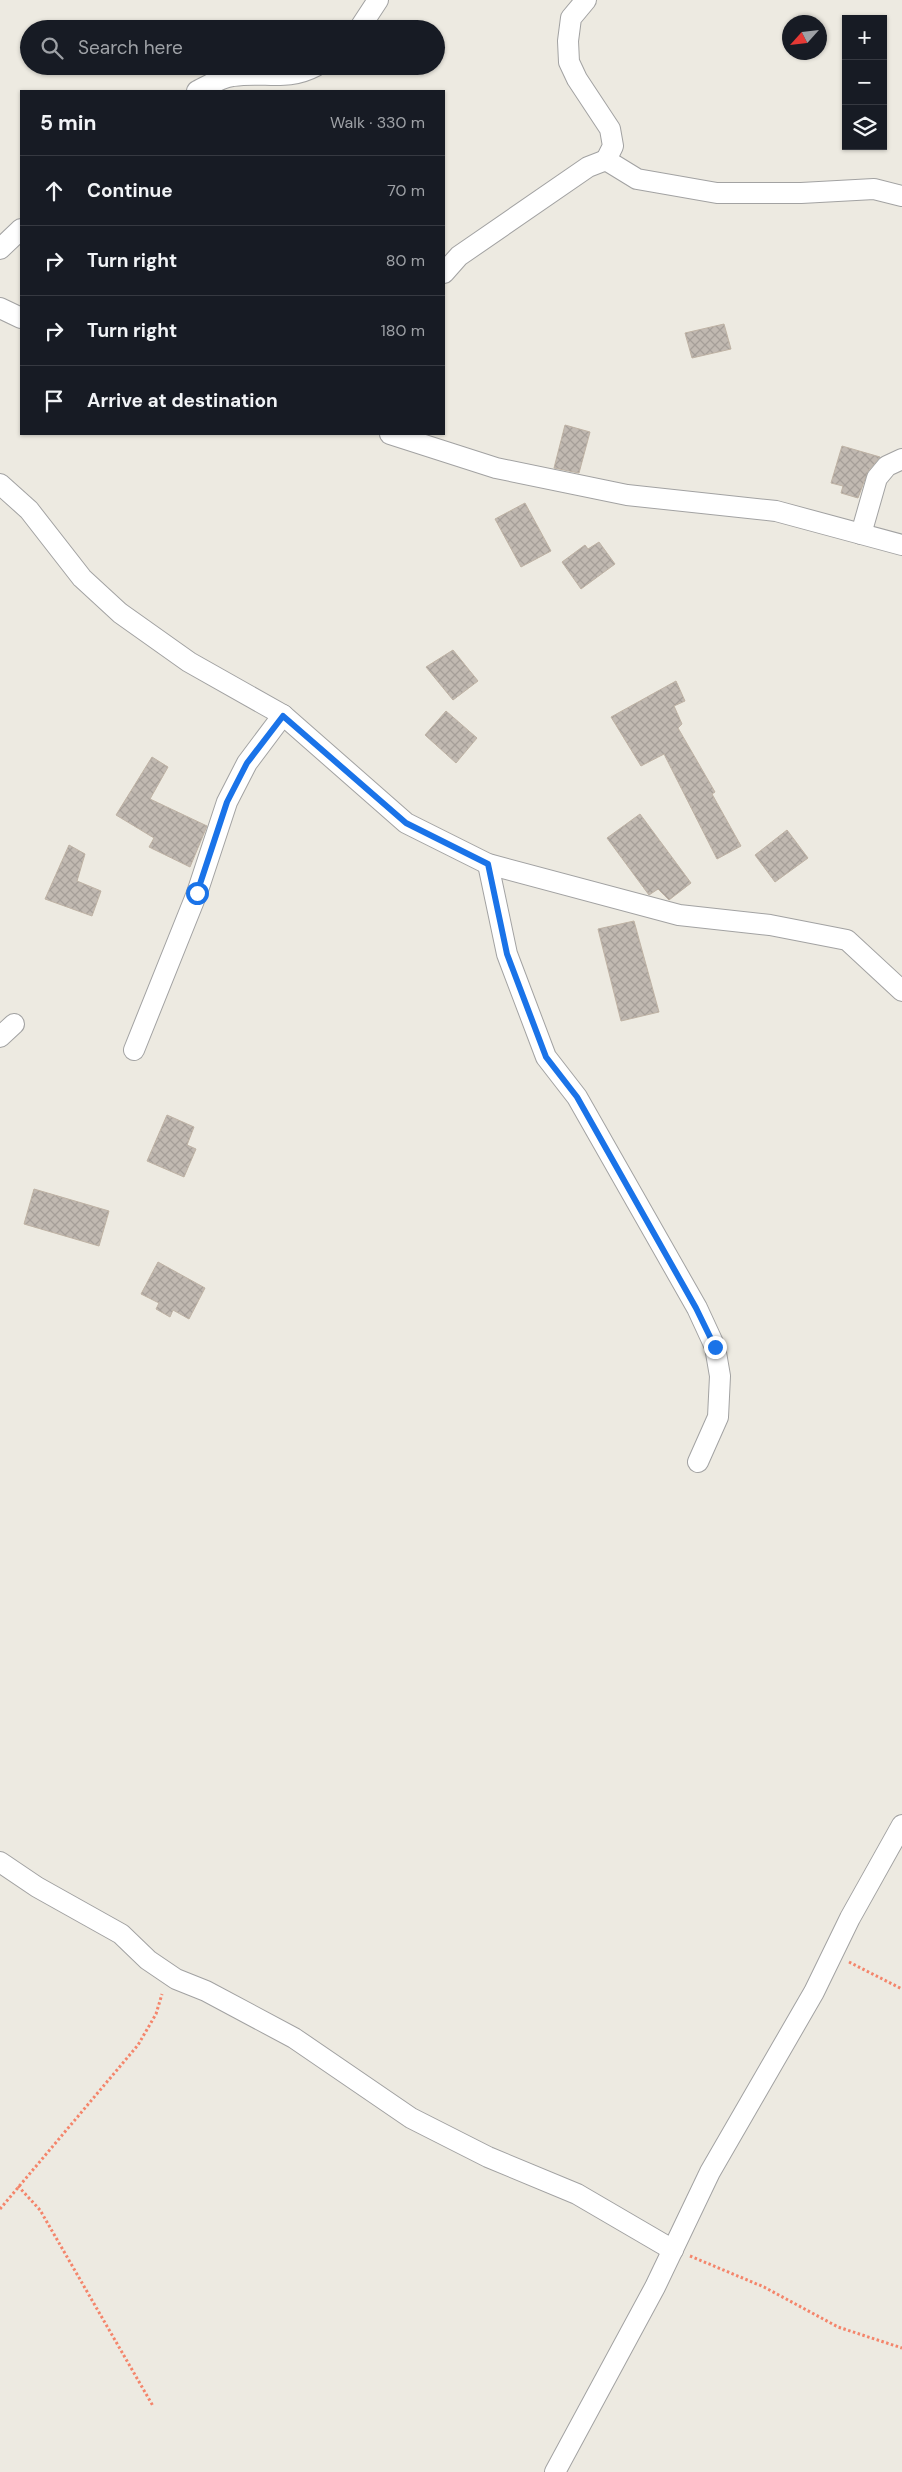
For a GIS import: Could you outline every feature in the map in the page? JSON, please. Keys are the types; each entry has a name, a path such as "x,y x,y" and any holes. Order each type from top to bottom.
{"street":[{"path":"365,20 378,0"},
{"path":"445,271 459,256 588,167 606,160 613,146 610,129 577,79 569,62 568,42 571,18 586,0"},
{"path":"199,90 231,76 295,75"},
{"path":"606,160 637,179 717,193 802,193 874,190 902,196"},
{"path":"0,249 20,230"},
{"path":"0,308 20,318"},
{"path":"393,435 496,468 627,495 776,511 902,545"},
{"path":"861,534 878,478 887,466 902,459"},
{"path":"0,484 29,510 82,578 120,613 189,662 283,716 406,823 488,864 679,915 770,924 847,940 902,991"},
{"path":"134,1050 197,893 227,802 247,763 283,716"},
{"path":"488,864 507,954 546,1057 577,1097 696,1308 715,1347 720,1376 718,1417 698,1462"},
{"path":"555,2472 673,2250 710,2172 814,1992 902,1825"},
{"path":"0,1862 37,1887 121,1934 148,1960 169,1974 294,2038 411,2118 488,2156 577,2194 673,2250"}],"path":[{"path":"833,1953 883,1981 902,1989"},
{"path":"0,2209 138,2045 156,2014 169,1974"},
{"path":"18,2186 40,2210 153,2406"},
{"path":"673,2250 764,2287 838,2328 902,2348"}],"building":[{"path":"724,324 731,349 692,358 685,333"},
{"path":"565,425 590,432 579,473 554,468"},
{"path":"842,446 880,457 868,471 858,498 841,493 843,486 831,483"},
{"path":"525,503 551,551 521,567 495,519"},
{"path":"599,542 615,564 581,589 562,562 585,545 588,549"},
{"path":"453,650 478,681 453,700 426,667"},
{"path":"676,681 685,701 674,706 682,724 678,728 715,792 712,794 741,846 717,859 664,754 641,766 611,717"},
{"path":"446,711 477,738 456,763 425,735"},
{"path":"152,757 168,767 150,799 207,826 190,867 149,847 154,838 116,815"},
{"path":"640,814 691,883 669,900 658,889 649,895 607,838"},
{"path":"787,830 808,858 775,882 755,855"},
{"path":"69,845 85,854 77,881 101,891 92,916 45,899"},
{"path":"634,921 659,1012 621,1021 598,929"},
{"path":"167,1115 194,1127 187,1145 196,1149 184,1177 147,1161"},
{"path":"34,1189 109,1211 99,1246 24,1224"},
{"path":"158,1262 205,1288 189,1319 173,1310 170,1317 156,1309 159,1303 141,1294"}],"route":[{"path":"197,893 227,802 247,763 283,716 406,823 444,844 488,864 507,954 546,1057 577,1097 651,1225 715,1347"}]}
